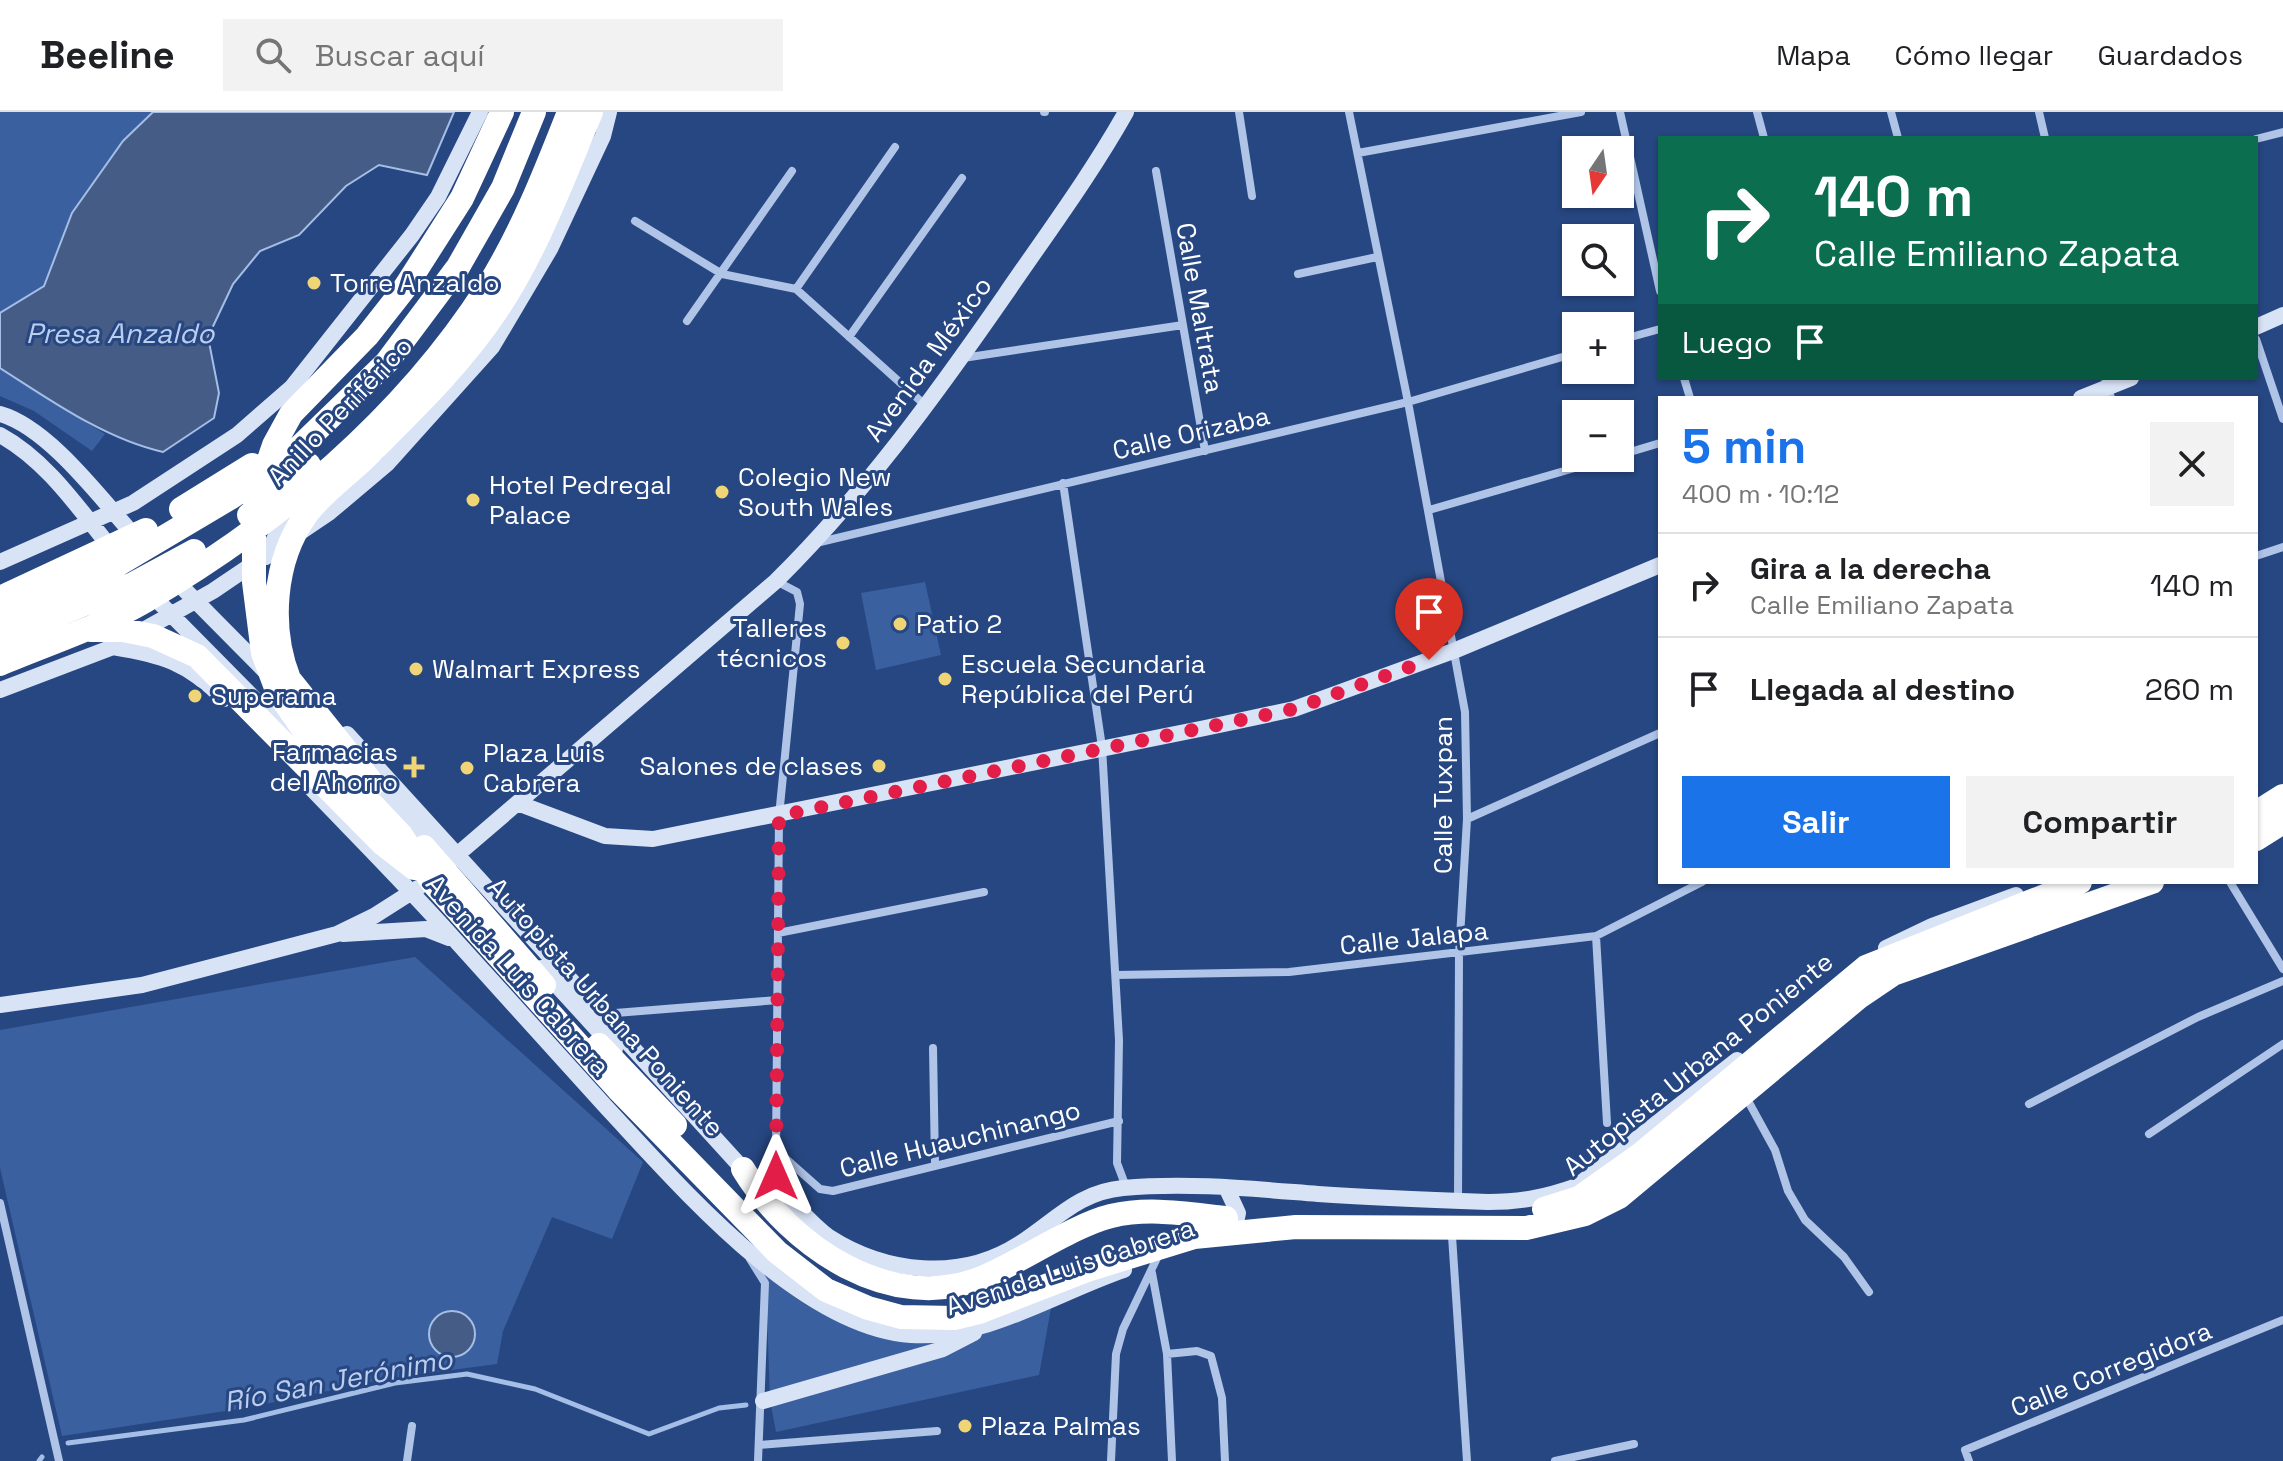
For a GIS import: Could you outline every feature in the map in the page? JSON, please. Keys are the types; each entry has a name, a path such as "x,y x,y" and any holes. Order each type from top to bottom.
{"highway":[{"path":"422,887 401,835 310,739 278,693 263,653 254,582 256,498 263,470 291,414 367,336 404,289 449,221 489,145 502,112"},
{"name":"Anillo Periférico","path":"0,598 132,539 277,449 377,355 446,259 521,112"},
{"path":"0,616 107,571 230,498 285,461 387,362 458,267 503,188 534,112"},
{"path":"0,639 175,562 248,516 298,476 402,375 476,278 517,200 556,112"},
{"name":"Anillo Periférico","path":"0,664 142,603 220,552 311,486 412,386 486,289 533,205 569,112"},
{"name":"Autopista Urbana Poniente","path":"591,112 545,220 497,310 446,375 306,515 282,569 276,616 283,661 298,693 417,839 570,1015 797,1249 842,1280 897,1300 953,1304 1172,1227 1228,1230 1296,1213 1526,1213 1579,1198 1641,1154 1866,967 1885,956 2075,884"},
{"path":"220,552 330,512"},
{"path":"0,674 138,620 191,635"},
{"path":"0,651 74,631 98,630 123,630 177,645 218,675 422,887"},
{"path":"2258,812 2283,796"},
{"path":"2258,839 2283,824"},
{"name":"Autopista Urbana Poniente","path":"422,887 777,1252 826,1290 847,1300 901,1317 930,1319 979,1312 1164,1244 1221,1232 1296,1227 1526,1228 1585,1214 1619,1197 1859,997 1893,974 2147,884"},
{"path":"745,1179 779,1217 827,1257 886,1283 955,1285 981,1279 1106,1217 1130,1212 1228,1230"}],"main road":[{"path":"0,562 133,503 237,435 292,387 412,235 438,197 480,112"},
{"path":"283,688 266,628 264,571 267,551 280,527 384,428 444,362 488,304 552,185 581,112"},
{"path":"0,690 113,647 213,591 330,512 387,464 492,347 550,249 603,136 609,112"},
{"name":"Avenida México","path":"337,934 422,887 776,581 814,543 860,491 961,358 1073,197 1122,118"},
{"path":"2258,326 2283,315"},
{"path":"2086,396 2126,380"},
{"name":"Avenida Luis Cabrera","path":"0,414 12,417 40,436 197,605 283,688 427,840 576,1008 700,1139 745,1179 784,1195 826,1235 847,1247 903,1268 934,1270 967,1264 1018,1245 1077,1200 1099,1191 1126,1187 1226,1187 1526,1202 1577,1186 1862,960 1932,926 2046,884"},
{"path":"0,435 19,445 40,464 152,597 291,733 608,1099 687,1183 758,1248 841,1314"},
{"path":"0,552 28,541 68,532"},
{"name":"Avenida Luis Cabrera","path":"277,549 270,613 285,657 318,703 458,855 796,1239 824,1261 869,1285 928,1296 969,1291 1035,1263 1099,1191"},
{"path":"520,804 605,836 629,840 779,816 1294,709 1456,650 1658,566"},
{"name":"Avenida Luis Cabrera","path":"113,647 161,654 211,687 422,887 457,942 498,991 670,1176 742,1245 801,1291 841,1314 858,1323 912,1335 942,1334 1008,1316 1155,1265 1228,1230 1452,1236 1560,1230 1582,1222 1646,1182 1893,976 2147,884"},
{"path":"2258,806 2283,787"},
{"path":"0,1005 142,985 337,934 426,929 457,942"},
{"path":"498,991 499,970 517,951 532,951 550,959"},
{"path":"1226,1187 1238,1213 1228,1230"},
{"path":"763,1401 943,1349 1008,1316"}],"street":[{"path":"1239,112 1252,196"},
{"name":"Calle Tuxpan","path":"1349,112 1429,510 1465,712 1467,819 1459,954 1458,1201"},
{"path":"1358,153 1581,112"},
{"path":"1620,112 1658,282"},
{"path":"1757,112 1763,136"},
{"path":"1891,112 1897,136"},
{"path":"2039,112 2045,136"},
{"path":"2258,138 2283,132"},
{"path":"796,289 895,147"},
{"path":"687,321 792,171"},
{"name":"Calle Maltrata","path":"1156,171 1205,451"},
{"path":"849,337 962,178"},
{"path":"635,221 722,274 796,289 925,405"},
{"path":"1298,274 1377,257"},
{"path":"961,358 1183,325"},
{"path":"1634,336 1658,330"},
{"path":"2258,345 2283,419"},
{"name":"Calle Orizaba","path":"814,543 1408,402 1562,357"},
{"path":"1634,451 1658,444"},
{"path":"1429,510 1562,472"},
{"path":"1063,483 1102,747 1116,975 1117,1163 1126,1187"},
{"path":"2258,555 2283,547"},
{"path":"776,581 797,592 800,604 779,816 776,1176 784,1195"},
{"path":"1467,819 1658,734"},
{"name":"Calle Jalapa","path":"1116,975 1289,972 1596,936 1698,884"},
{"path":"2231,884 2283,969"},
{"path":"778,933 984,892"},
{"path":"1596,936 1607,1123"},
{"path":"2029,1104 2198,1017 2283,981"},
{"path":"598,1014 778,1000"},
{"path":"2149,1134 2283,1044"},
{"path":"933,1048 935,1164"},
{"path":"1747,1099 1775,1150 1788,1191 1805,1220 1844,1257 1869,1292"},
{"name":"Calle Huauchinango","path":"776,1150 820,1189 833,1191 1119,1121"},
{"path":"0,1203 59,1461"},
{"path":"1452,1236 1467,1461"},
{"path":"742,1245 765,1283 763,1401 758,1461"},
{"path":"1155,1265 1167,1351 1172,1461"},
{"path":"1111,1461 1116,1354 1123,1329 1155,1265"},
{"name":"Calle Corregidora","path":"1969,1461 1965,1450 2283,1320"},
{"path":"1167,1351 1197,1351 1211,1356 1222,1398 1225,1461"},
{"path":"407,1461 412,1426"},
{"path":"760,1445 937,1431"},
{"path":"1555,1461 1634,1444"}],"shaded area":[{"path":"0,112 153,112 123,141 72,213 44,286 0,313"},
{"path":"0,368 105,434 92,451 34,411 0,396"},
{"name":"Patio 2","path":"925,582 941,655 876,670 861,593"},
{"path":"415,957 643,1162 612,1239 552,1217 503,1331 497,1364 391,1378 245,1408 62,1436 0,1168 0,1030"},
{"path":"748,1253 909,1327 1053,1297 1039,1375 776,1432 770,1400 766,1282"}],"water":[{"name":"Presa Anzaldo","path":"153,112 454,112 427,175 379,165 346,186 299,235 260,251 233,284 208,337 219,393 214,418 163,452 99,428 0,368 0,313 44,286 72,213 123,141"},
{"path":"452,1311 468,1318 475,1334 468,1350 452,1357 436,1350 429,1334 436,1318"}],"waterway":[{"name":"Río San Jerónimo","path":"68,1443 244,1420 395,1383 467,1374 535,1389 649,1434 719,1408 746,1405"},
{"name":"Río San Jerónimo","path":"39,1461 42,1457"}],"place":[{"name":"Torre Anzaldo","path":"314,283"},
{"name":"Colegio New South Wales","path":"722,492"},
{"name":"Hotel Pedregal Palace","path":"473,500"},
{"name":"Patio 2","path":"900,624"},
{"name":"Talleres técnicos","path":"843,643"},
{"name":"Walmart Express","path":"416,669"},
{"name":"Escuela Secundaria República del Perú","path":"945,679"},
{"name":"Superama","path":"195,696"},
{"name":"Salones de clases","path":"879,766"},
{"name":"Farmacias del Ahorro","path":"414,767"},
{"name":"Plaza Luis Cabrera","path":"467,768"},
{"name":"Plaza Palmas","path":"965,1426"}],"route":[{"path":"776,1176 779,816 1294,709 1429,660"}]}
